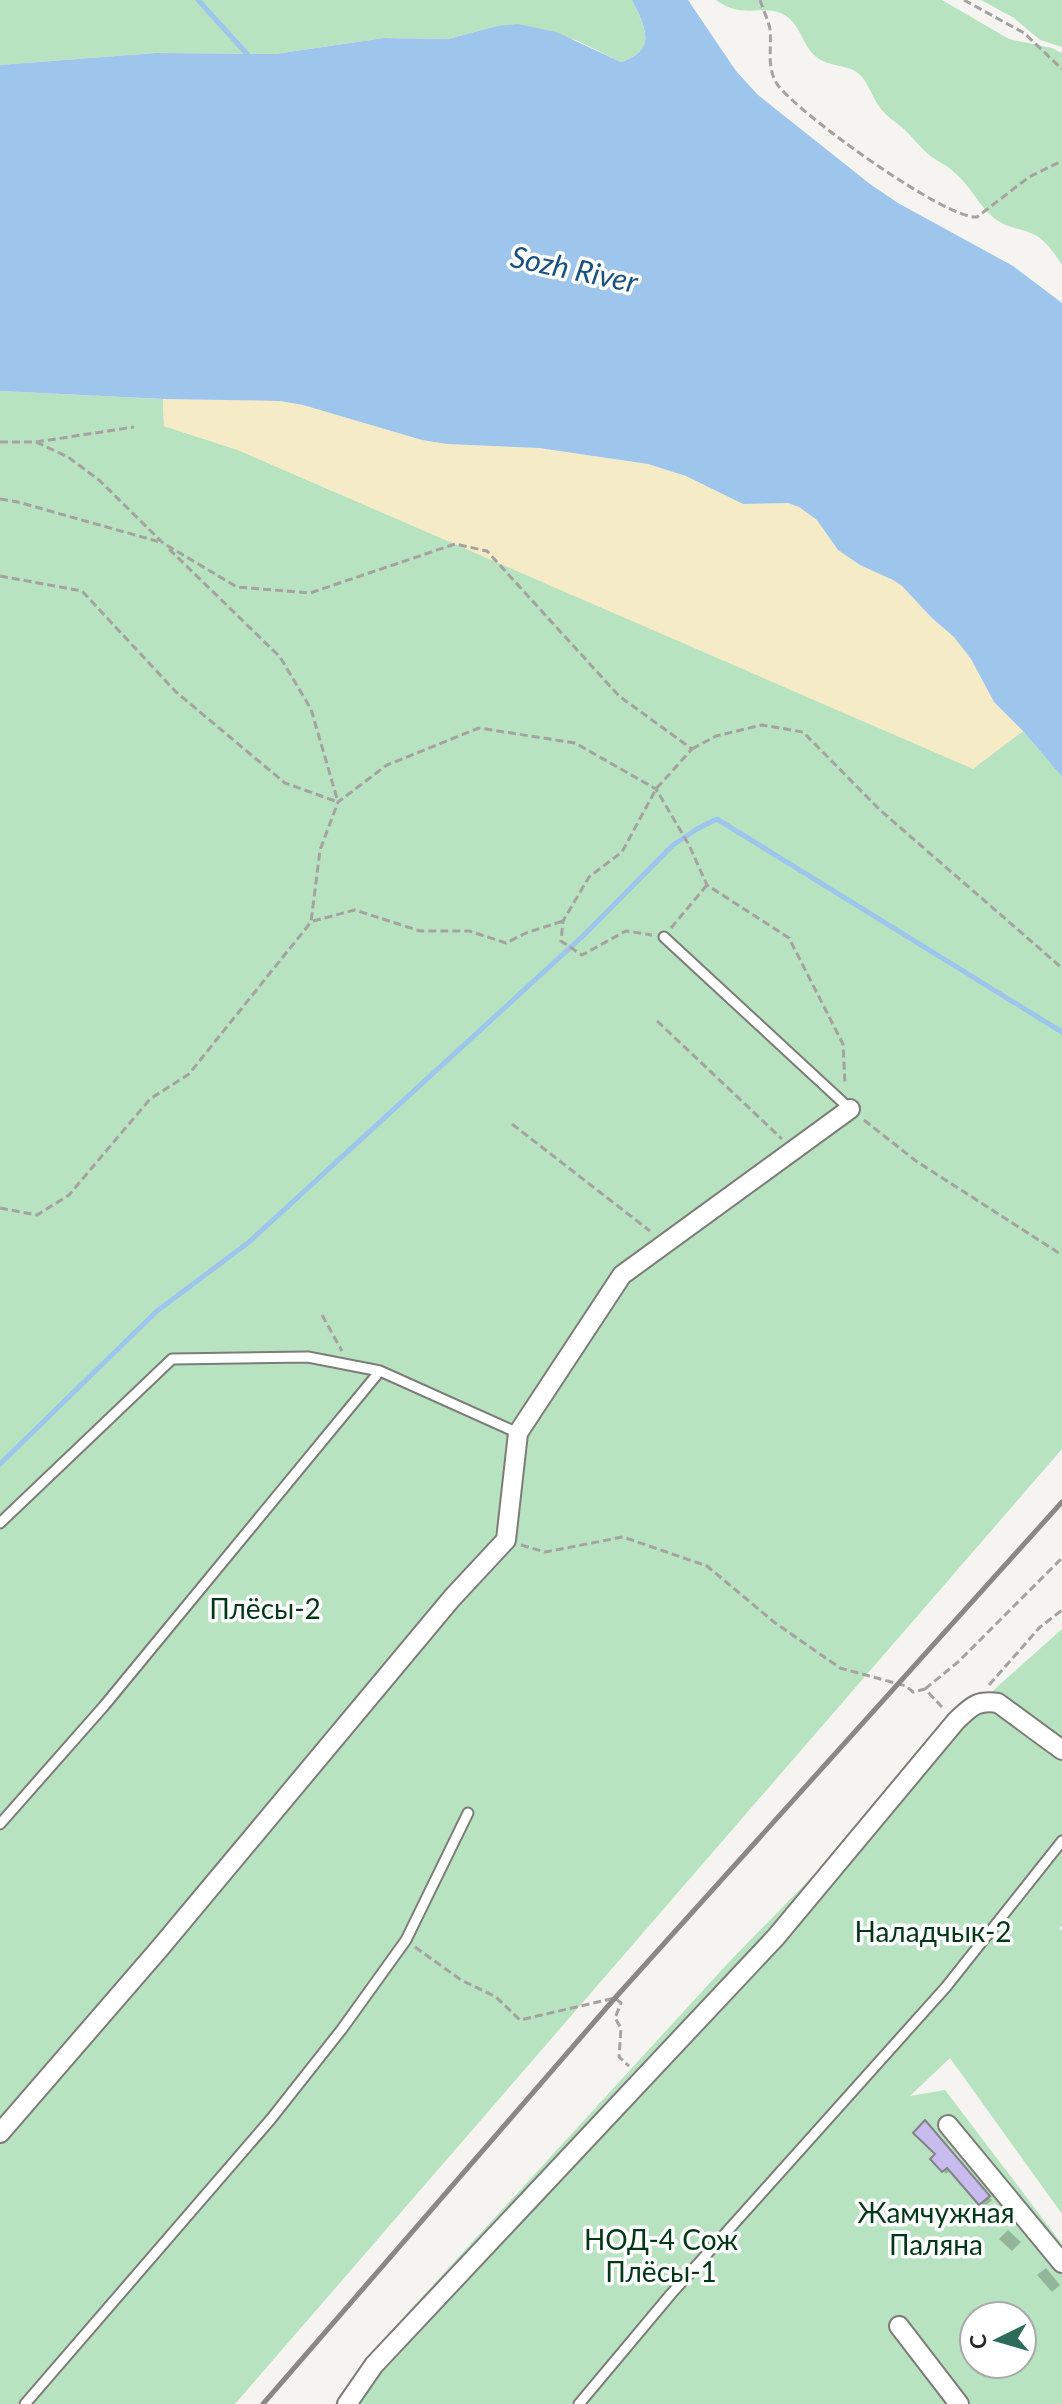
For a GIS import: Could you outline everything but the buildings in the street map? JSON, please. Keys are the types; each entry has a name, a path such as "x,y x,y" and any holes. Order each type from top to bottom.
{"street":[{"path":"0,2133 160,1948 452,1598 506,1540 518,1433 622,1275 850,1109"},
{"path":"347,2404 374,2365 776,1937 956,1721 973,1705 985,1701 998,1703 1062,1750"},
{"path":"948,2125 1062,2263"},
{"path":"899,2326 959,2404"}],"lane":[{"path":"664,937 850,1109"},
{"path":"0,1523 172,1359 308,1357 380,1371 518,1433"},
{"path":"0,1824 104,1706 380,1371"},
{"path":"25,2404 271,2119 342,2029 406,1940 468,1813"},
{"path":"579,2404 671,2294 946,1987 1062,1841"}],"path":[{"path":"760,0 770,28 771,71 779,86 800,107 843,140 939,205 966,217 977,217 1029,177 1062,161"},
{"path":"964,0 1024,33 1062,69"},
{"path":"0,442 36,442 134,427"},
{"path":"36,442 68,457 99,480 280,657 311,709 338,802"},
{"path":"0,499 163,543 237,587 310,593 455,544 487,551 619,696 692,749"},
{"path":"0,576 82,591 176,692 285,783 338,802"},
{"path":"707,885 664,937 626,931 582,955 561,941 563,921 589,877 622,852 656,789 692,749 716,736 762,725 803,732 880,810 1062,968"},
{"path":"0,1208 37,1215 69,1195 150,1099 189,1074 311,922 320,850 338,802 387,765 479,728 575,743 656,789 689,845 707,885 789,938 843,1044 844,1081 850,1109 916,1161 1062,1255"},
{"path":"311,922 355,910 420,931 469,931 506,943 563,921"},
{"path":"657,1021 793,1150"},
{"path":"512,1124 665,1243"},
{"path":"322,1315 349,1365"},
{"path":"506,1540 545,1552 623,1537 707,1566 774,1622 840,1668 906,1686 913,1692 925,1689 958,1662 1062,1558"},
{"path":"985,1701 990,1683 1039,1628 1062,1610"},
{"path":"925,1689 956,1721"},
{"path":"406,1940 461,1980 496,1997 520,2020 615,1998 621,2003 615,2018 621,2028 619,2057 643,2078"}],"green space":[{"path":"0,0 632,0 645,37 640,51 621,62 576,40 497,26 448,39 384,38 275,54 155,53 0,65"},
{"path":"716,0 942,0 1009,39 1062,53 1062,265 1038,237 994,218 960,177 929,155 883,112 857,72 814,55 795,24 786,16 778,12 736,9"},
{"path":"981,0 1062,0 1062,47 1040,40 1014,18"},
{"name":"Плёсы-2","path":"0,391 163,399 164,426 238,450 973,768 1023,731 1062,777 1062,1449 235,2404 0,2404"},
{"path":"1062,1629 1062,1926 1059,1928 1062,1931 1062,2214 950,2058 910,2096 945,2090 1062,2244 1062,2404 335,2404 367,2357 729,1962 998,1686"}],"sand":[{"path":"163,399 280,401 422,440 539,448 648,464 686,476 743,504 788,503 799,507 817,520 838,550 902,586 954,637 971,659 994,702 1023,731 973,769 238,450 164,426"}],"water":[{"name":"Sozh River","path":"632,0 688,0 736,71 758,95 870,184 898,203 1013,266 1062,303 1062,777 994,702 971,659 954,637 902,586 838,550 817,520 788,503 743,504 686,476 648,464 539,448 422,440 280,401 0,391 0,65 155,53 275,54 384,38 448,39 497,26 518,24 556,32 621,62 633,57 644,44 644,28"}],"waterway":[{"path":"198,0 248,55"},
{"path":"0,1464 157,1311 249,1242 584,935 673,845 717,819 1062,1032"}],"railway":[{"path":"263,2404 615,1998 1062,1502"}],"park label":[{"name":"Наладчык-2","path":"933,1932"},
{"name":"Жамчужная Паляна","path":"936,2229"},
{"name":"НОД-4 Сож Плёсы-1","path":"661,2256"}]}
